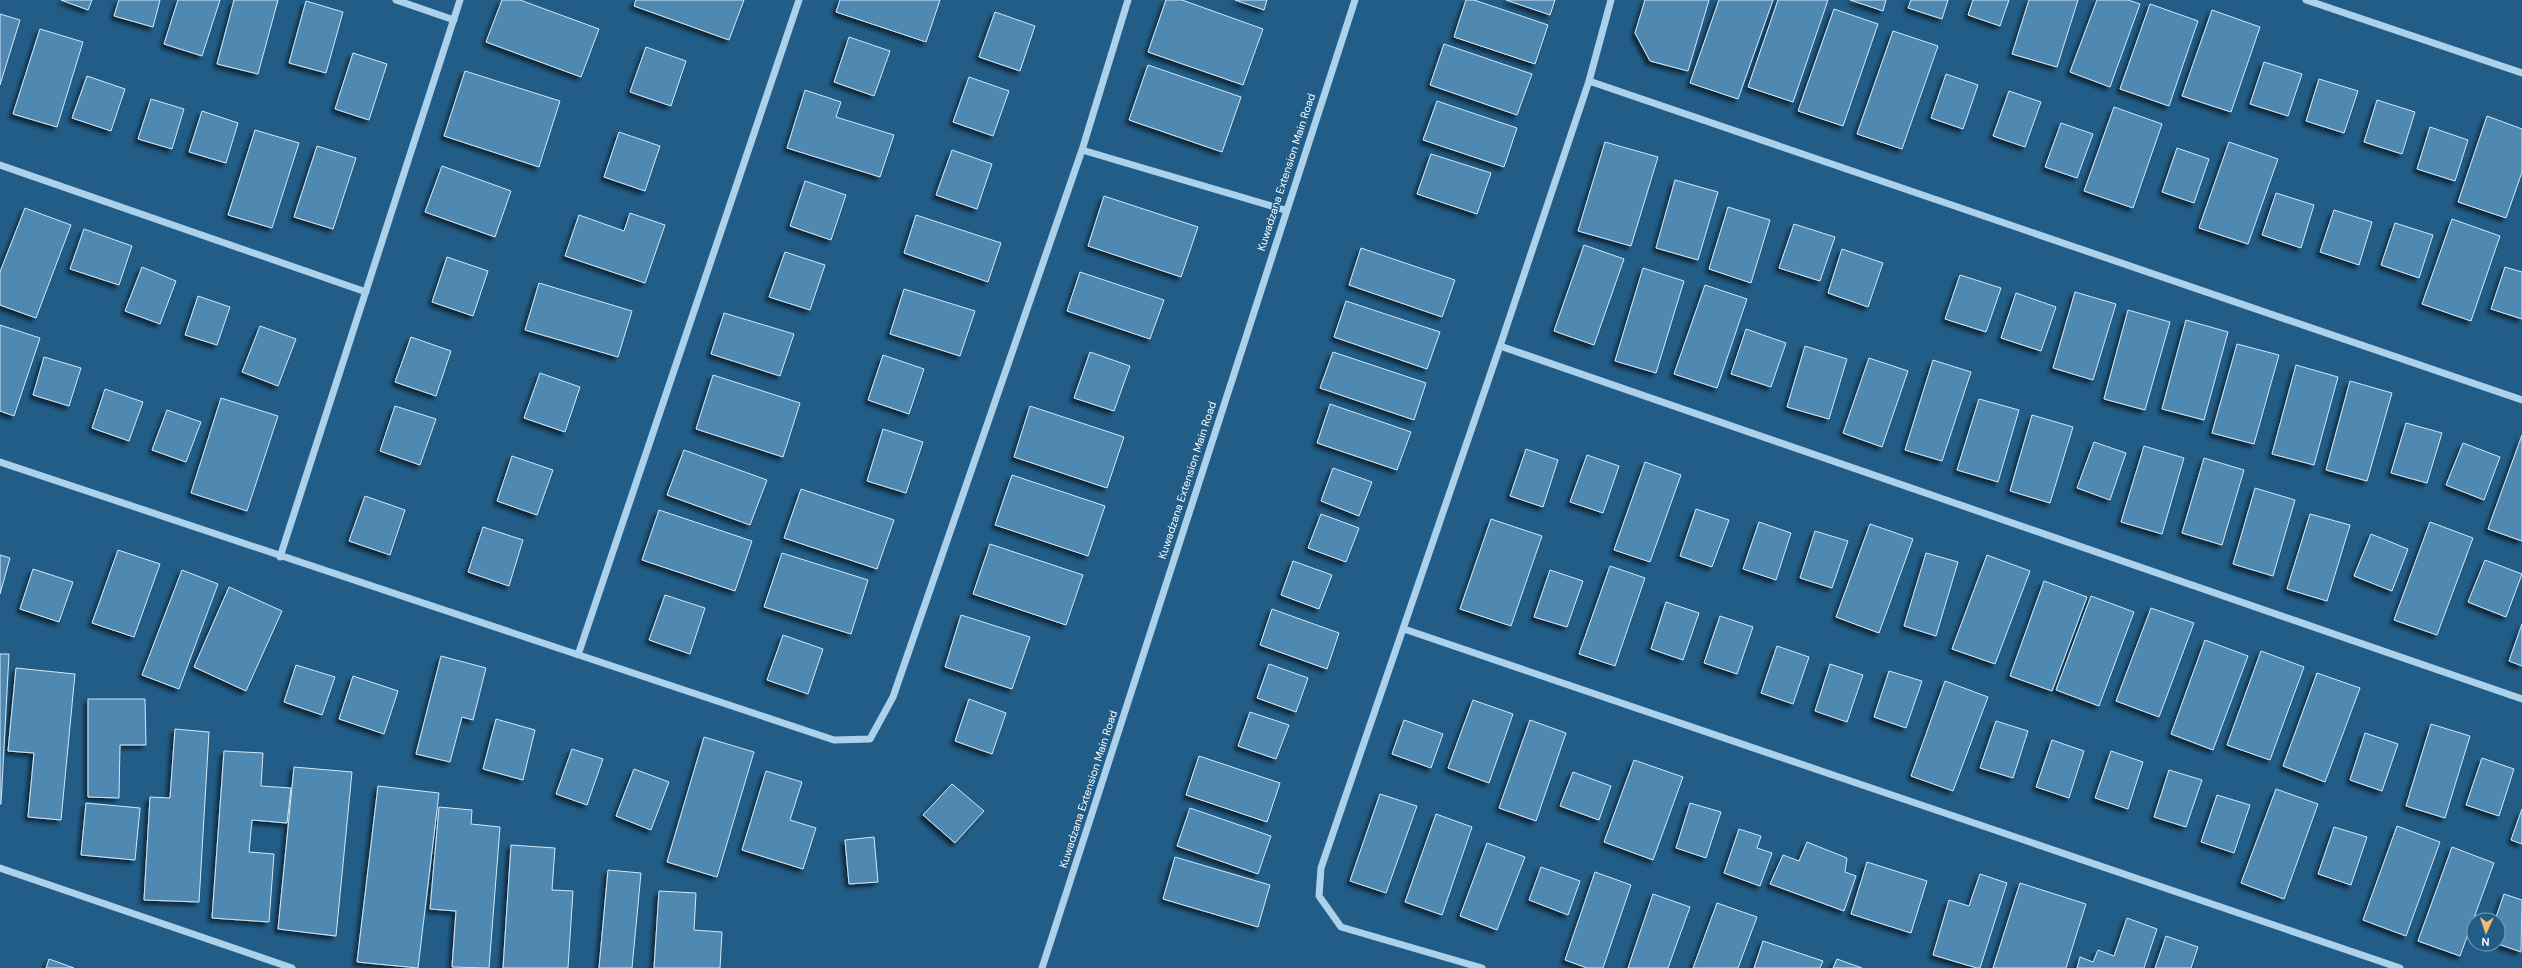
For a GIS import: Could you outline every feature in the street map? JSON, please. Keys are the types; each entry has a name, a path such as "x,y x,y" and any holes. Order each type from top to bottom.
{"street":[{"path":"396,0 454,20"},
{"path":"280,557 460,0"},
{"path":"578,655 799,0"},
{"path":"0,462 280,557 834,740 870,739 893,698 1082,150 1128,0"},
{"name":"Kuwadzana Extension Main Road","path":"1042,968 1285,210 1355,0"},
{"path":"1482,968 1342,927 1319,896 1321,868 1404,629 1589,80 1611,0"},
{"path":"2306,0 2522,73"},
{"path":"1589,80 2522,400"},
{"path":"1082,150 1285,210"},
{"path":"0,165 366,292"},
{"path":"1500,346 2522,698"},
{"path":"1404,629 2400,968"},
{"path":"0,868 292,968"}],"building":[{"path":"61,0 92,0 88,10"},
{"path":"119,0 160,0 153,27 114,16"},
{"path":"178,0 220,0 202,56 164,44"},
{"path":"234,0 278,0 258,74 217,64"},
{"path":"502,0 520,0 599,29 581,77 486,42"},
{"path":"636,0 744,0 729,40 634,6"},
{"path":"840,0 940,0 926,42 836,12"},
{"path":"1166,0 1182,0 1263,29 1243,85 1148,52"},
{"path":"1235,0 1267,0 1264,10"},
{"path":"1466,0 1474,0 1548,25 1535,64 1454,37"},
{"path":"1506,0 1555,0 1550,15"},
{"path":"1645,0 1709,0 1688,71 1650,61 1635,33"},
{"path":"1719,0 1773,0 1738,99 1690,83"},
{"path":"1778,0 1828,0 1793,102 1748,87"},
{"path":"1850,0 1886,0 1883,11"},
{"path":"1911,0 1948,0 1942,19 1908,8"},
{"path":"1973,0 2009,0 2000,26 1968,15"},
{"path":"2029,0 2078,0 2057,67 2012,54"},
{"path":"2097,0 2128,0 2140,4 2110,87 2070,72"},
{"path":"306,1 343,12 326,73 289,63"},
{"path":"2150,4 2198,21 2169,106 2120,89"},
{"path":"1834,9 1878,24 1843,126 1798,111"},
{"path":"2212,10 2260,27 2231,112 2182,96"},
{"path":"995,12 1035,26 1020,71 979,57"},
{"path":"0,14 20,20 0,85"},
{"path":"40,29 83,42 57,127 13,114"},
{"path":"1893,31 1938,46 1902,149 1857,134"},
{"path":"849,37 890,51 874,96 834,82"},
{"path":"1444,44 1532,74 1517,115 1430,85"},
{"path":"646,47 686,61 671,106 630,92"},
{"path":"353,53 387,64 369,120 335,109"},
{"path":"2264,62 2302,74 2288,116 2250,104"},
{"path":"1148,65 1241,97 1222,152 1129,120"},
{"path":"465,71 560,101 539,167 444,136"},
{"path":"1946,74 1978,85 1963,129 1931,118"},
{"path":"87,76 125,89 111,131 72,118"},
{"path":"969,77 1009,91 993,136 953,122"},
{"path":"2319,79 2358,91 2344,133 2306,121"},
{"path":"805,90 841,102 836,117 894,135 880,177 787,148"},
{"path":"2009,91 2041,102 2025,147 1993,136"},
{"path":"151,99 184,109 172,149 138,139"},
{"path":"2377,100 2415,112 2402,154 2364,142"},
{"path":"1437,101 1517,128 1504,167 1423,140"},
{"path":"2114,107 2162,124 2133,208 2084,191"},
{"path":"202,111 238,123 226,163 189,152"},
{"path":"2487,116 2522,129 2522,172 2506,218 2458,202"},
{"path":"2061,123 2093,134 2077,178 2045,167"},
{"path":"2430,127 2468,140 2455,181 2417,169"},
{"path":"255,130 299,143 272,228 228,215"},
{"path":"619,132 660,146 645,191 604,177"},
{"path":"1605,142 1658,157 1631,246 1578,231"},
{"path":"2229,142 2278,159 2248,244 2199,228"},
{"path":"317,146 356,158 333,229 294,217"},
{"path":"2177,148 2209,159 2194,203 2162,192"},
{"path":"952,150 992,164 977,209 936,195"},
{"path":"1431,154 1491,173 1477,214 1417,194"},
{"path":"442,166 511,191 495,237 425,212"},
{"path":"1675,180 1718,192 1698,260 1656,248"},
{"path":"805,181 846,195 831,240 790,226"},
{"path":"2276,193 2314,205 2301,248 2262,235"},
{"path":"1104,196 1198,227 1181,277 1088,246"},
{"path":"1728,207 1770,220 1751,283 1709,269"},
{"path":"25,208 71,225 36,318 0,305 0,272"},
{"path":"2334,210 2372,222 2359,265 2320,252"},
{"path":"630,213 665,225 645,283 565,256 579,215 624,231"},
{"path":"916,215 1001,243 988,282 904,253"},
{"path":"2452,219 2500,236 2471,321 2422,304"},
{"path":"2395,223 2433,235 2419,278 2381,265"},
{"path":"1794,224 1835,237 1820,281 1779,268"},
{"path":"84,229 132,246 119,285 70,269"},
{"path":"1584,245 1624,259 1594,345 1554,331"},
{"path":"1361,248 1455,280 1442,317 1349,285"},
{"path":"1842,249 1883,263 1868,307 1828,293"},
{"path":"785,252 825,265 810,310 769,297"},
{"path":"447,257 488,271 473,316 432,302"},
{"path":"142,267 176,281 160,324 125,311"},
{"path":"2505,267 2522,272 2522,319 2491,309"},
{"path":"1643,268 1684,281 1656,373 1615,361"},
{"path":"1080,272 1164,300 1150,339 1067,311"},
{"path":"1960,275 2001,288 1986,332 1945,319"},
{"path":"539,283 632,311 618,357 525,330"},
{"path":"1705,285 1747,299 1717,388 1674,374"},
{"path":"904,289 975,311 960,356 890,334"},
{"path":"2075,292 2116,304 2093,380 2053,368"},
{"path":"2016,293 2056,307 2041,351 2001,338"},
{"path":"198,296 230,307 217,345 185,335"},
{"path":"1346,301 1440,332 1427,369 1334,337"},
{"path":"2128,310 2170,322 2145,410 2104,399"},
{"path":"724,313 794,334 780,376 711,354"},
{"path":"2186,320 2228,332 2204,420 2162,409"},
{"path":"0,325 40,338 14,416 0,411"},
{"path":"260,326 296,339 278,386 242,372"},
{"path":"1746,329 1786,343 1771,387 1731,374"},
{"path":"411,337 451,351 436,396 395,382"},
{"path":"2237,344 2279,355 2254,444 2212,433"},
{"path":"1805,346 1847,359 1829,419 1787,407"},
{"path":"1090,352 1130,366 1114,411 1074,398"},
{"path":"1333,352 1426,383 1414,420 1320,388"},
{"path":"883,355 924,369 909,414 868,400"},
{"path":"44,357 81,368 69,406 33,395"},
{"path":"1869,358 1908,371 1882,447 1843,433"},
{"path":"1933,360 1971,372 1942,461 1905,450"},
{"path":"2296,365 2338,377 2314,465 2272,454"},
{"path":"540,373 580,387 565,432 524,418"},
{"path":"713,375 800,403 783,457 696,429"},
{"path":"2350,381 2392,393 2367,481 2326,470"},
{"path":"105,389 143,402 129,441 92,428"},
{"path":"221,398 278,416 247,511 191,493"},
{"path":"1979,399 2019,410 1998,482 1957,470"},
{"path":"1330,404 1411,432 1397,470 1317,443"},
{"path":"395,406 436,419 420,465 380,451"},
{"path":"1030,406 1124,437 1107,488 1014,457"},
{"path":"167,410 201,422 186,462 152,450"},
{"path":"2032,415 2073,427 2050,503 2010,491"},
{"path":"2406,423 2442,433 2427,483 2391,473"},
{"path":"883,429 923,442 906,493 867,481"},
{"path":"2522,435 2522,541 2488,529"},
{"path":"2094,442 2126,453 2110,500 2077,488"},
{"path":"2463,443 2500,457 2484,500 2446,485"},
{"path":"2144,446 2184,458 2162,534 2121,522"},
{"path":"1526,449 1558,460 1543,507 1510,496"},
{"path":"684,450 767,480 750,525 667,495"},
{"path":"1587,455 1619,466 1603,513 1570,502"},
{"path":"512,456 553,470 537,515 497,501"},
{"path":"2204,458 2244,470 2222,545 2182,533"},
{"path":"1645,462 1681,475 1650,562 1614,550"},
{"path":"1333,468 1372,482 1359,516 1321,501"},
{"path":"1012,475 1105,506 1088,556 995,525"},
{"path":"2255,488 2295,500 2273,576 2233,564"},
{"path":"801,489 894,520 877,569 784,538"},
{"path":"365,496 405,510 390,555 349,541"},
{"path":"1696,509 1729,520 1712,567 1680,556"},
{"path":"659,510 752,541 735,591 642,560"},
{"path":"1321,514 1359,528 1346,562 1308,548"},
{"path":"2310,514 2350,525 2327,601 2287,589"},
{"path":"1491,519 1542,536 1511,626 1460,609"},
{"path":"1759,522 1791,533 1776,580 1743,569"},
{"path":"2430,522 2473,538 2437,635 2394,620"},
{"path":"1870,524 1913,539 1879,633 1836,617"},
{"path":"483,527 523,540 509,586 468,572"},
{"path":"1815,531 1848,541 1832,588 1800,578"},
{"path":"2371,534 2408,549 2392,591 2354,576"},
{"path":"990,544 1083,575 1066,625 973,594"},
{"path":"118,550 160,564 134,637 92,623"},
{"path":"782,553 868,580 851,634 764,607"},
{"path":"1926,553 1958,562 1936,636 1904,626"},
{"path":"0,555 10,558 0,594"},
{"path":"1987,555 2030,571 1995,664 1952,649"},
{"path":"2485,560 2522,574 2506,617 2468,602"},
{"path":"1293,561 1332,575 1319,609 1281,595"},
{"path":"1610,566 1645,578 1615,666 1579,654"},
{"path":"33,569 73,582 59,622 20,609"},
{"path":"182,570 218,584 179,689 142,675"},
{"path":"1550,570 1583,581 1567,627 1534,617"},
{"path":"2044,581 2087,597 2052,691 2010,676"},
{"path":"229,587 282,611 246,691 194,667"},
{"path":"665,595 705,608 690,654 649,640"},
{"path":"2091,596 2134,612 2099,706 2056,690"},
{"path":"1666,602 1699,613 1683,660 1651,649"},
{"path":"2151,608 2194,623 2159,717 2116,701"},
{"path":"1272,609 1339,633 1327,669 1260,645"},
{"path":"961,615 1030,637 1012,689 945,667"},
{"path":"1720,616 1753,627 1737,674 1704,663"},
{"path":"2522,624 2522,666 2509,661"},
{"path":"783,635 823,649 808,694 767,680"},
{"path":"2205,640 2248,656 2213,750 2171,734"},
{"path":"1777,646 1809,657 1793,704 1761,693"},
{"path":"2261,651 2304,667 2270,760 2227,745"},
{"path":"0,654 9,654 1,804 0,804"},
{"path":"441,656 486,668 473,720 462,717 450,762 416,754"},
{"path":"1269,664 1308,678 1296,712 1257,698"},
{"path":"1830,664 1863,675 1847,722 1815,711"},
{"path":"296,665 335,677 322,715 284,702"},
{"path":"16,668 75,674 61,820 28,817 34,753 8,751"},
{"path":"1889,671 1922,681 1906,728 1874,717"},
{"path":"2317,673 2360,688 2325,782 2283,766"},
{"path":"353,676 398,691 384,734 339,719"},
{"path":"1945,681 1988,697 1953,791 1911,776"},
{"path":"88,699 145,699 146,745 120,745 119,798 88,797"},
{"path":"969,699 1006,713 992,754 955,741"},
{"path":"1473,700 1513,714 1489,783 1448,768"},
{"path":"1250,712 1289,725 1276,759 1238,746"},
{"path":"496,719 535,730 523,780 483,769"},
{"path":"1404,720 1443,734 1431,768 1392,754"},
{"path":"1530,720 1566,733 1536,821 1499,808"},
{"path":"1996,721 2028,731 2013,778 1980,768"},
{"path":"2431,724 2470,736 2445,818 2406,806"},
{"path":"175,729 209,732 199,902 144,900 150,797 170,798"},
{"path":"2365,733 2398,744 2382,791 2350,780"},
{"path":"704,737 754,752 717,877 667,862"},
{"path":"2052,740 2084,751 2069,798 2036,787"},
{"path":"572,749 603,759 587,805 556,794"},
{"path":"224,751 263,753 261,786 291,788 287,823 252,820 249,852 274,854 269,922 212,918"},
{"path":"2111,751 2143,762 2128,809 2095,798"},
{"path":"1199,756 1280,783 1267,822 1186,795"},
{"path":"2482,758 2514,769 2499,816 2466,805"},
{"path":"1634,760 1683,777 1653,860 1604,842"},
{"path":"294,767 352,772 336,936 278,929"},
{"path":"634,769 669,782 651,830 616,816"},
{"path":"2169,770 2202,780 2186,827 2154,817"},
{"path":"766,771 802,782 790,820 816,828 803,869 742,850"},
{"path":"1573,772 1611,786 1599,820 1560,806"},
{"path":"952,784 984,811 955,843 923,815"},
{"path":"378,786 439,793 418,968 357,962"},
{"path":"2276,789 2318,804 2284,899 2241,883"},
{"path":"1380,794 1417,806 1386,893 1350,881"},
{"path":"2217,795 2250,805 2234,853 2201,842"},
{"path":"86,803 140,808 135,860 81,855"},
{"path":"1690,803 1721,812 1706,858 1676,848"},
{"path":"439,807 472,810 471,824 500,827 489,968 452,967 456,911 430,909"},
{"path":"1190,808 1271,836 1258,874 1177,846"},
{"path":"2522,809 2522,844 2511,840"},
{"path":"1436,814 1472,827 1442,915 1405,902"},
{"path":"2397,826 2440,842 2406,936 2363,920"},
{"path":"2334,827 2367,837 2351,885 2318,874"},
{"path":"1739,829 1761,836 1757,848 1772,853 1760,886 1724,873"},
{"path":"874,837 878,882 849,884 845,840"},
{"path":"1807,842 1847,858 1845,872 1856,876 1844,911 1770,884 1783,855 1799,861"},
{"path":"1487,843 1525,857 1497,930 1460,916"},
{"path":"511,845 555,848 552,890 573,891 568,968 503,968"},
{"path":"2452,847 2494,863 2476,912 2466,912 2466,940 2460,956 2418,941"},
{"path":"1175,857 1270,885 1258,927 1163,899"},
{"path":"1867,862 1927,881 1911,933 1851,914"},
{"path":"1541,867 1580,881 1568,915 1529,900"},
{"path":"608,870 641,873 632,968 599,968"},
{"path":"1595,872 1631,885 1603,968 1587,968 1565,960"},
{"path":"1980,874 2007,883 1980,968 1977,968 1933,955 1949,900 1969,906"},
{"path":"2020,883 2086,904 2066,968 1993,968"},
{"path":"659,891 696,893 694,930 722,932 720,968 654,968"},
{"path":"1653,894 1690,907 1668,968 1628,968"},
{"path":"2504,894 2522,900 2521,952 2506,947 2506,912 2498,912"},
{"path":"1717,903 1757,917 1738,968 1693,968"},
{"path":"2127,918 2157,929 2144,968 2077,968 2080,957 2093,962 2098,950 2114,956"},
{"path":"2166,936 2198,947 2191,968 2155,968"},
{"path":"1763,941 1823,961 1820,968 1754,968"},
{"path":"49,959 74,968 46,968"},
{"path":"1837,959 1862,968 1833,968"}]}
